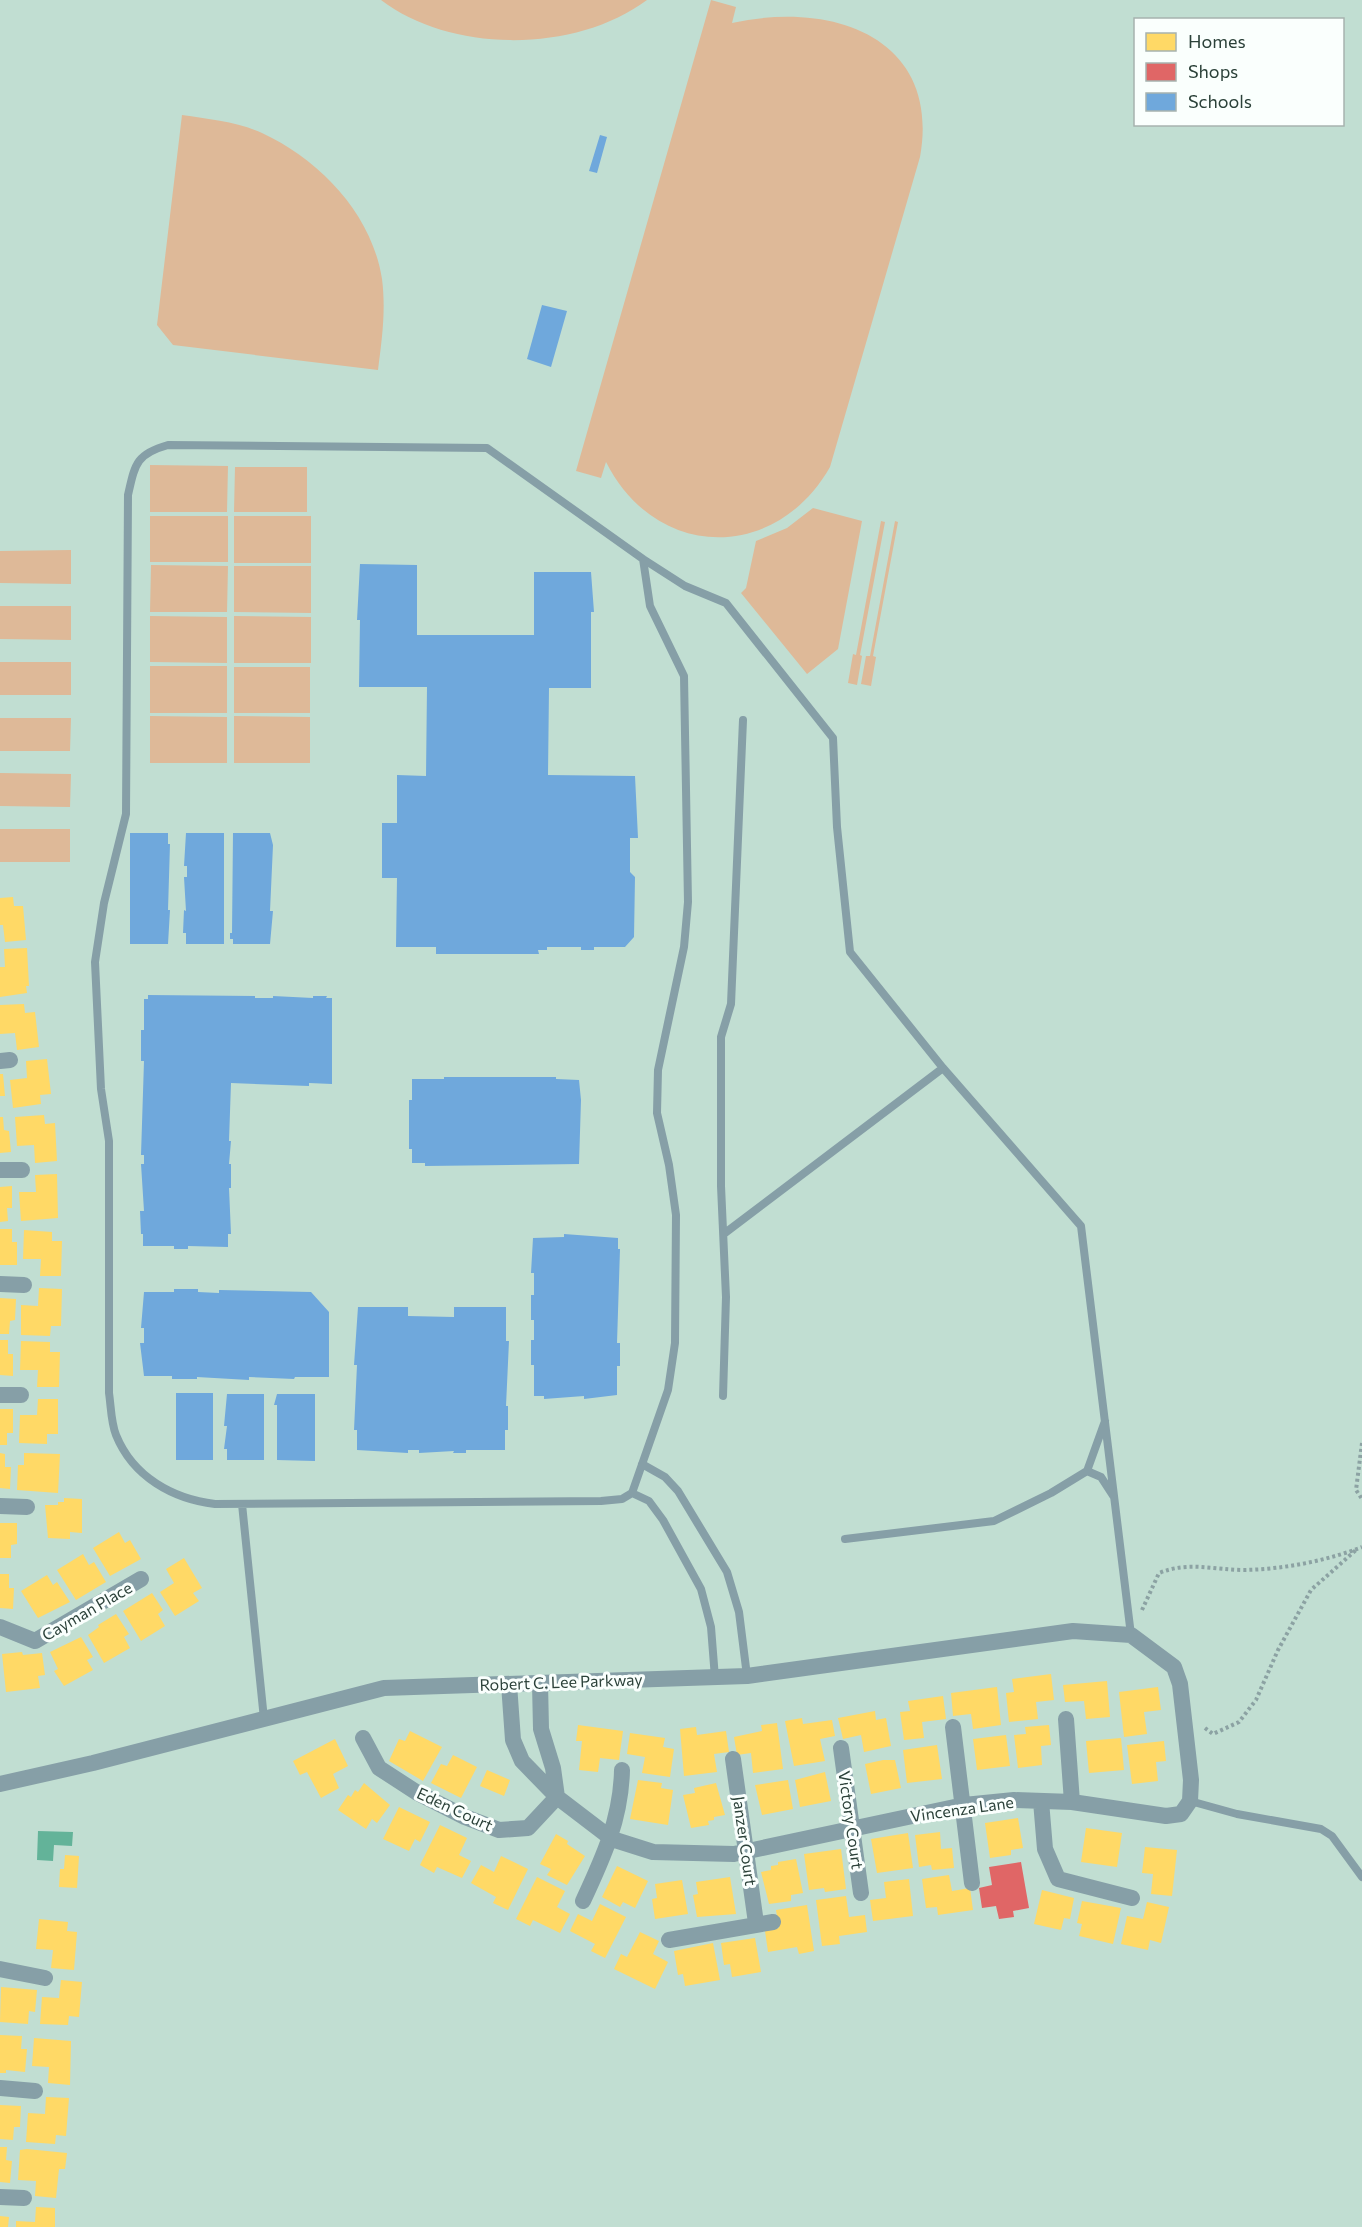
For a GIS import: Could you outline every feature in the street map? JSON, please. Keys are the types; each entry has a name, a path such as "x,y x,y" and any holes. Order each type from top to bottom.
{"street":[{"path":"0,1170 22,1170"},
{"path":"0,1284 24,1285"},
{"path":"0,1395 21,1395"},
{"path":"0,1506 27,1507"},
{"name":"Cayman Place","path":"0,1627 35,1641 141,1579"},
{"name":"Robert C. Lee Parkway","path":"0,1784 384,1688 747,1676 1073,1631 1131,1635"},
{"path":"1131,1635 1174,1667 1180,1684 1191,1780 1190,1800"},
{"path":"540,1683 541,1728 554,1768 557,1797"},
{"name":"Vincenza Lane","path":"509,1684 513,1740 522,1761 557,1797 612,1839 653,1852 734,1854 852,1827 964,1805 1014,1800 1072,1802 1166,1816 1181,1814 1190,1800"},
{"path":"1066,1719 1072,1802"},
{"path":"953,1727 972,1883"},
{"name":"Eden Court","path":"363,1738 379,1768 416,1792 465,1817 499,1830 528,1828 557,1797"},
{"name":"Victory Court","path":"841,1748 861,1893"},
{"name":"Janzer Court","path":"733,1759 748,1851 756,1923"},
{"path":"584,1902 612,1839 621,1797 622,1770"},
{"path":"1041,1801 1046,1849 1058,1879 1132,1898"},
{"path":"669,1940 756,1923 773,1922"},
{"path":"0,1969 45,1978"},
{"path":"0,2088 35,2091"},
{"path":"0,2197 24,2198"}],"lane":[{"path":"643,559 650,606 684,676 688,902 678,980 658,1070 657,1102 657,1113 669,1165 676,1215 675,1343 668,1390 632,1493 622,1499 601,1502 242,1504 189,1501 164,1488 133,1465 115,1434 109,1393 109,1141 101,1089 95,962 104,903 126,814 128,495 134,466 148,451 168,444 488,448 643,559 686,586 726,603 833,738 837,827 850,952 943,1068 1081,1226 1107,1418 1131,1635"},
{"path":"723,1396 725,1233 721,1186 721,1037 731,1004 743,720"},
{"path":"725,1233 943,1068"},
{"path":"845,1539 994,1521 1051,1493 1087,1471 1107,1418"},
{"path":"642,1464 665,1477 678,1491 727,1572 739,1612 747,1676"},
{"path":"1087,1471 1101,1477 1116,1500"},
{"path":"632,1493 650,1501 701,1589 711,1627 715,1677"},
{"path":"242,1504 264,1719"},
{"path":"1190,1800 1237,1814 1321,1828 1339,1845 1362,1877"}],"path":[{"path":"1362,1443 1356,1490 1362,1500"},
{"path":"1131,1635 1158,1573 1178,1566 1242,1570 1278,1569 1360,1548"},
{"path":"1203,1724 1205,1730 1213,1734 1239,1722 1257,1700 1278,1650 1311,1590 1360,1548"}],"shaded area":[{"path":"381,0 647,0 618,17 585,30 550,38 514,40 478,38 443,30 410,18"},
{"path":"711,0 736,7 732,23 771,17 808,18 843,24 873,38 897,57 914,83 922,117 920,157 830,467 807,498 779,520 749,533 716,537 685,532 654,518 628,495 606,462 601,478 576,471"},
{"path":"182,115 253,129 283,144 323,174 355,211 376,255 382,279 384,313 378,370 173,345 157,325"},
{"path":"150,465 228,466 227,512 150,512"},
{"path":"235,467 307,467 307,512 234,512"},
{"path":"813,508 862,521 838,649 807,674 741,593 746,588 756,541 787,528"},
{"path":"150,516 228,516 228,562 150,562"},
{"path":"234,516 311,516 311,563 234,563"},
{"path":"881,521 885,522 860,655 862,656 857,685 848,683 853,654 856,655"},
{"path":"895,521 898,522 873,656 876,657 871,686 861,684 866,656 870,656"},
{"path":"71,550 71,584 0,583 0,551"},
{"path":"151,565 228,566 227,612 150,612"},
{"path":"234,566 311,566 311,613 234,612"},
{"path":"0,606 71,606 71,640 0,639"},
{"path":"150,616 227,617 227,663 150,662"},
{"path":"234,616 311,617 311,663 234,663"},
{"path":"0,662 71,662 71,695 0,695"},
{"path":"150,666 227,666 227,713 150,713"},
{"path":"234,667 310,667 310,713 234,713"},
{"path":"150,716 227,717 227,763 150,763"},
{"path":"234,716 310,717 310,763 234,763"},
{"path":"0,718 71,718 70,751 0,751"},
{"path":"0,773 71,774 70,807 0,806"},
{"path":"0,829 70,829 70,862 0,862"},
{"path":"38,1831 73,1832 72,1846 54,1845 53,1861 37,1860"}],"building: Homes":[{"path":"13,897 14,906 23,906 26,940 5,942 3,925 0,925 0,898"},
{"path":"27,948 29,986 26,986 27,993 0,997 0,967 5,967 4,949"},
{"path":"24,1004 25,1013 35,1012 39,1047 17,1050 15,1033 0,1034 0,1005"},
{"path":"47,1059 51,1094 40,1095 41,1104 13,1108 10,1080 27,1078 26,1061"},
{"path":"0,1074 3,1074 5,1096 0,1096"},
{"path":"44,1115 45,1124 55,1123 57,1161 35,1163 34,1145 17,1146 15,1117"},
{"path":"0,1117 3,1117 4,1130 9,1131 11,1152 0,1153"},
{"path":"57,1174 58,1218 21,1221 19,1192 36,1192 35,1175"},
{"path":"12,1186 12,1208 7,1208 8,1221 0,1222 0,1187"},
{"path":"0,1229 12,1229 12,1242 17,1242 17,1265 0,1265"},
{"path":"24,1230 52,1232 52,1241 62,1241 61,1276 40,1276 41,1259 23,1259"},
{"path":"39,1288 62,1289 61,1326 51,1326 50,1336 21,1335 21,1305 38,1306"},
{"path":"0,1298 16,1299 15,1320 10,1321 9,1334 0,1334"},
{"path":"0,1340 8,1340 8,1354 13,1354 13,1376 0,1375"},
{"path":"21,1341 50,1342 50,1352 60,1352 59,1387 37,1387 38,1370 20,1370"},
{"path":"38,1399 58,1399 58,1434 47,1434 47,1444 19,1443 20,1415 37,1415"},
{"path":"0,1409 13,1409 13,1433 7,1433 7,1445 0,1445"},
{"path":"0,1453 5,1454 5,1467 11,1467 10,1489 0,1488"},
{"path":"24,1453 60,1454 58,1493 17,1490 18,1465 24,1465"},
{"path":"64,1498 82,1499 82,1533 70,1532 70,1539 48,1538 45,1505 58,1505 58,1502 64,1502"},
{"path":"0,1523 17,1523 17,1544 11,1545 11,1558 0,1558"},
{"path":"119,1532 125,1543 130,1540 141,1559 110,1576 93,1548"},
{"path":"83,1554 89,1565 94,1562 106,1582 76,1600 57,1570"},
{"path":"184,1558 202,1588 193,1593 199,1601 175,1616 160,1592 174,1583 166,1569"},
{"path":"0,1574 9,1574 9,1588 14,1588 13,1609 0,1608"},
{"path":"47,1575 53,1585 57,1582 70,1602 38,1618 21,1591"},
{"path":"152,1593 163,1610 158,1614 165,1626 141,1641 123,1611"},
{"path":"116,1614 129,1634 124,1637 130,1648 104,1663 88,1635 99,1627 98,1625"},
{"path":"81,1637 93,1657 87,1660 93,1670 64,1686 54,1671 58,1669 50,1652"},
{"path":"22,1652 23,1655 42,1653 45,1675 38,1676 40,1688 6,1692 2,1654"},
{"path":"1051,1674 1054,1700 1036,1702 1038,1719 1009,1722 1006,1693 1014,1692 1012,1679"},
{"path":"1107,1681 1110,1717 1086,1719 1084,1701 1065,1702 1063,1685"},
{"path":"997,1687 1001,1725 973,1729 971,1714 953,1716 951,1693"},
{"path":"1158,1687 1161,1710 1144,1712 1147,1734 1124,1737 1119,1692"},
{"path":"943,1696 946,1719 922,1722 924,1738 904,1740 900,1712 910,1711 908,1701"},
{"path":"875,1711 876,1720 886,1718 891,1746 864,1752 861,1735 843,1739 838,1718"},
{"path":"802,1718 803,1724 832,1720 835,1736 820,1739 825,1761 794,1766 785,1721"},
{"path":"777,1723 783,1769 753,1773 751,1753 737,1755 734,1737 762,1731 761,1725"},
{"path":"578,1725 623,1731 619,1760 600,1758 598,1772 579,1770 582,1741 576,1741"},
{"path":"1049,1725 1051,1745 1041,1746 1042,1765 1018,1768 1014,1735 1026,1734 1025,1727"},
{"path":"696,1727 697,1735 726,1731 729,1752 714,1754 717,1772 684,1776 680,1729"},
{"path":"410,1731 442,1747 423,1781 389,1761 399,1739 405,1741"},
{"path":"630,1733 665,1738 663,1747 674,1749 670,1777 642,1773 645,1757 627,1754"},
{"path":"1006,1735 1010,1766 977,1770 973,1739"},
{"path":"1121,1738 1124,1770 1089,1773 1086,1741"},
{"path":"335,1739 348,1766 333,1774 339,1788 321,1798 307,1772 300,1775 293,1761"},
{"path":"1164,1741 1166,1761 1156,1762 1158,1781 1132,1784 1127,1745"},
{"path":"937,1745 942,1779 907,1783 903,1750"},
{"path":"453,1755 477,1767 461,1798 431,1783 441,1764 447,1766"},
{"path":"895,1760 901,1788 871,1794 865,1764"},
{"path":"487,1770 510,1780 504,1796 480,1786"},
{"path":"825,1772 831,1801 800,1807 795,1780"},
{"path":"638,1780 662,1783 661,1788 673,1790 668,1825 630,1819"},
{"path":"788,1780 793,1809 762,1815 755,1785"},
{"path":"364,1783 390,1805 377,1823 372,1819 366,1829 338,1810 348,1795 351,1797 355,1790 358,1792"},
{"path":"716,1783 725,1815 714,1817 714,1820 708,1821 709,1825 691,1828 683,1795 695,1793 694,1788"},
{"path":"399,1807 430,1822 420,1842 415,1839 409,1851 383,1839"},
{"path":"1018,1818 1023,1848 1011,1850 1011,1855 990,1858 985,1823"},
{"path":"440,1825 467,1838 459,1855 471,1861 462,1878 437,1867 434,1873 420,1865"},
{"path":"1086,1828 1122,1833 1117,1867 1081,1862"},
{"path":"940,1832 941,1849 952,1848 954,1868 932,1870 931,1865 919,1867 915,1835"},
{"path":"908,1833 913,1868 877,1873 871,1839"},
{"path":"556,1834 585,1856 567,1885 547,1875 551,1869 540,1864"},
{"path":"1145,1847 1177,1850 1172,1896 1151,1894 1153,1874 1142,1873"},
{"path":"841,1849 846,1889 825,1892 824,1888 809,1890 804,1854"},
{"path":"65,1855 79,1856 77,1888 59,1887 60,1869 64,1869"},
{"path":"501,1856 528,1869 508,1910 493,1903 496,1897 471,1883 481,1865 494,1872"},
{"path":"796,1859 803,1893 791,1895 791,1901 769,1904 761,1872 771,1870 771,1866 778,1865 778,1862"},
{"path":"617,1866 648,1881 635,1908 623,1902 620,1907 602,1897"},
{"path":"949,1875 952,1891 970,1888 973,1910 938,1915 937,1907 926,1908 922,1879"},
{"path":"537,1877 565,1891 557,1907 570,1914 560,1933 533,1920 530,1926 516,1919"},
{"path":"730,1877 736,1914 697,1917 693,1895 698,1894 696,1882"},
{"path":"909,1879 913,1916 873,1921 870,1900 886,1898 884,1882"},
{"path":"682,1880 688,1914 655,1919 652,1899 657,1898 655,1884"},
{"path":"1042,1890 1074,1898 1070,1919 1064,1918 1061,1930 1034,1924"},
{"path":"846,1896 849,1917 865,1915 867,1932 839,1936 840,1944 822,1946 816,1900"},
{"path":"1082,1901 1121,1908 1113,1944 1079,1936 1082,1924 1077,1923"},
{"path":"1147,1902 1169,1907 1161,1943 1150,1940 1148,1950 1121,1944 1127,1916 1143,1919"},
{"path":"600,1904 626,1917 605,1958 591,1951 595,1944 570,1931 578,1914 592,1921"},
{"path":"807,1905 814,1951 799,1954 797,1947 768,1952 765,1931 779,1928 776,1910"},
{"path":"39,1919 68,1922 67,1931 77,1932 74,1970 51,1968 53,1950 36,1949"},
{"path":"640,1932 659,1941 653,1954 668,1962 655,1989 614,1969 621,1954 627,1957"},
{"path":"755,1938 761,1972 732,1977 730,1964 724,1965 721,1943"},
{"path":"713,1943 720,1980 685,1986 683,1974 678,1975 674,1951"},
{"path":"61,1980 82,1982 79,2017 69,2016 68,2025 40,2024 42,1997 59,1998"},
{"path":"1,1987 37,1990 35,2012 29,2011 28,2024 0,2022"},
{"path":"0,2035 22,2036 21,2049 27,2049 25,2072 6,2070 6,2073 0,2073"},
{"path":"34,2038 71,2041 70,2085 48,2083 49,2067 32,2066"},
{"path":"46,2097 69,2098 66,2136 56,2135 55,2144 26,2142 28,2113 45,2114"},
{"path":"0,2105 21,2106 20,2127 14,2127 13,2140 0,2139"},
{"path":"0,2147 7,2147 6,2160 12,2161 10,2183 0,2182"},
{"path":"20,2150 67,2153 65,2169 59,2169 56,2198 35,2196 36,2181 18,2180"},
{"path":"36,2207 55,2208 55,2227 16,2227 16,2221 35,2222"},
{"path":"0,2216 9,2217 8,2227 0,2227"}],"building: Shops":[{"path":"1021,1862 1029,1908 1013,1911 1014,1917 999,1919 996,1906 982,1908 979,1888 992,1885 989,1867"}],"building: Schools":[{"path":"600,135 607,137 597,173 589,171"},
{"path":"542,305 567,311 551,367 527,359"},
{"path":"360,564 417,565 417,635 534,635 534,572 591,572 594,612 591,612 591,688 549,688 548,775 635,776 638,838 630,838 630,872 635,877 634,937 625,947 594,947 594,950 581,950 581,947 547,947 547,950 538,950 539,954 436,954 436,947 396,947 397,878 382,878 382,823 397,823 397,775 426,776 427,687 359,687 360,620 357,620"},
{"path":"130,833 168,833 168,844 170,844 168,910 170,910 168,944 130,944"},
{"path":"186,833 224,833 224,944 186,944 186,933 183,933 184,910 186,911 184,877 187,877 187,866 184,866"},
{"path":"233,833 270,833 273,845 270,911 273,911 270,944 233,944 233,939 230,939 230,933 232,933"},
{"path":"148,995 255,996 255,998 327,996 326,998 332,998 332,1084 309,1083 309,1086 231,1083 229,1164 231,1164 231,1188 229,1188 231,1234 228,1234 228,1247 188,1246 188,1249 174,1249 174,1246 143,1246 140,1211 144,1211 141,1164 144,1164 144,1155 141,1155 144,1061 141,1061 141,1030 144,1030 144,999 148,999"},
{"path":"444,1077 556,1077 556,1079 579,1080 581,1100 579,1164 425,1166 425,1163 412,1163 412,1149 409,1149 409,1100 412,1100 412,1079 444,1079"},
{"path":"564,1234 618,1238 618,1249 620,1249 617,1343 620,1343 620,1366 617,1366 617,1395 584,1399 584,1396 544,1399 544,1396 534,1396 534,1365 531,1365 531,1340 534,1340 534,1320 531,1320 531,1295 534,1295 534,1273 531,1273 533,1238 564,1237"},
{"path":"174,1289 198,1289 198,1292 219,1293 219,1290 311,1292 329,1312 329,1377 295,1377 294,1379 249,1377 249,1380 197,1377 197,1379 172,1379 172,1376 144,1376 140,1343 144,1343 144,1328 141,1328 144,1292 174,1292"},
{"path":"358,1307 408,1307 408,1316 454,1317 454,1307 506,1307 506,1341 509,1341 506,1406 508,1406 508,1430 505,1430 505,1450 419,1453 419,1450 408,1450 408,1453 357,1450 357,1430 354,1430 357,1365 354,1365"},
{"path":"176,1393 213,1393 213,1460 176,1460"},
{"path":"227,1394 264,1394 264,1460 227,1460 227,1449 224,1449 227,1426 224,1426"},
{"path":"277,1394 315,1394 315,1461 277,1460 277,1405 274,1405"}]}
